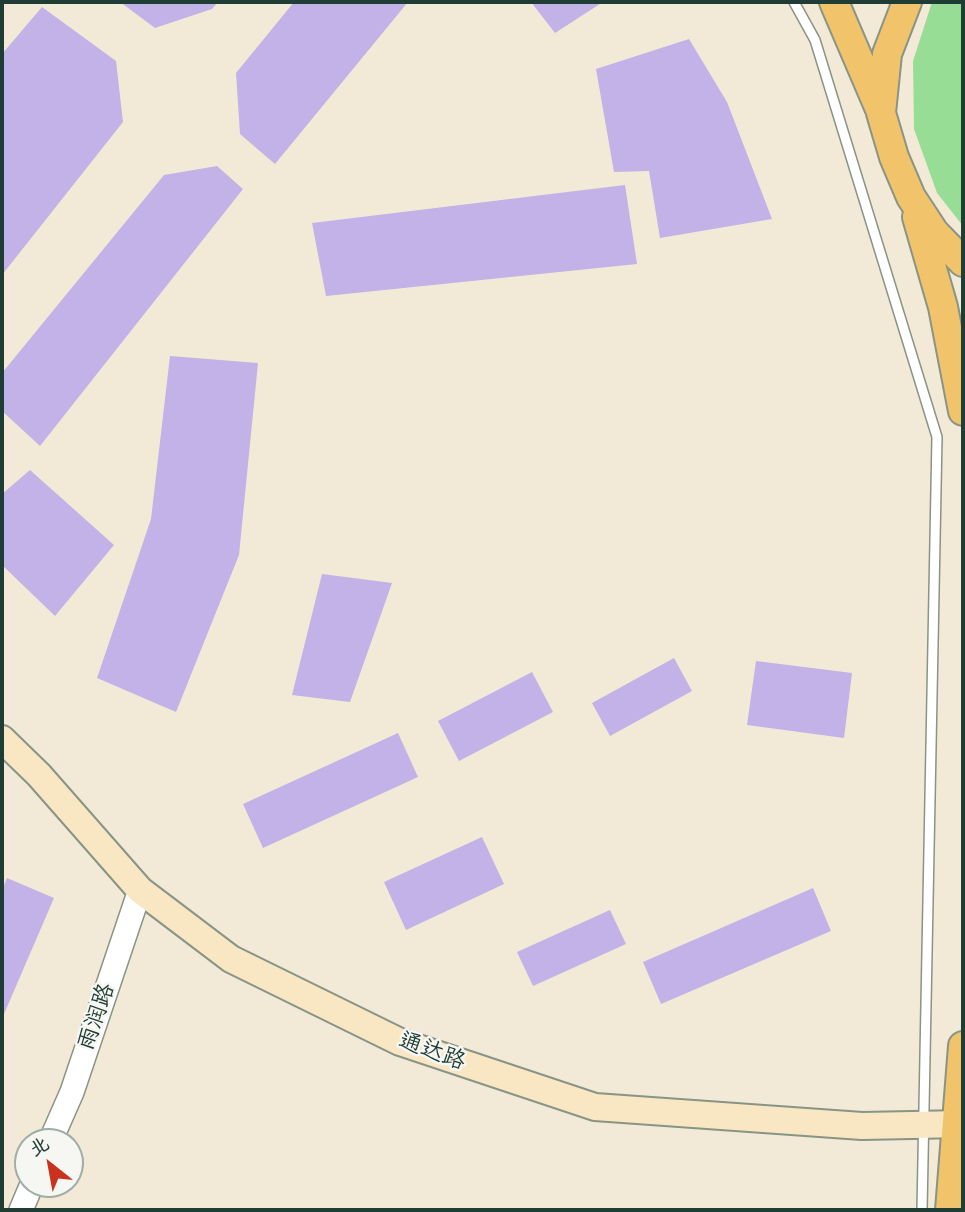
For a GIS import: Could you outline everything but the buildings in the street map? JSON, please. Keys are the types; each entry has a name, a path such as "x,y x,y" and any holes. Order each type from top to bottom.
{"main road":[{"path":"834,2 881,113 894,157 911,197 943,307 963,411"},
{"path":"881,113 887,54 907,2"},
{"path":"911,197 934,232 963,262"},
{"path":"943,307 963,343"},
{"name":"通达路","path":"2,739 39,775 140,890 230,959 400,1041 595,1107 862,1126 960,1124"},
{"path":"950,1210 960,1124 963,1046"}],"street":[{"name":"雨润路","path":"56,1128 72,1092 140,890"}],"lane":[{"path":"794,2 815,40 937,437 922,1210"}],"green space":[{"path":"932,2 963,2 963,226 937,193 914,129 913,61"}]}
